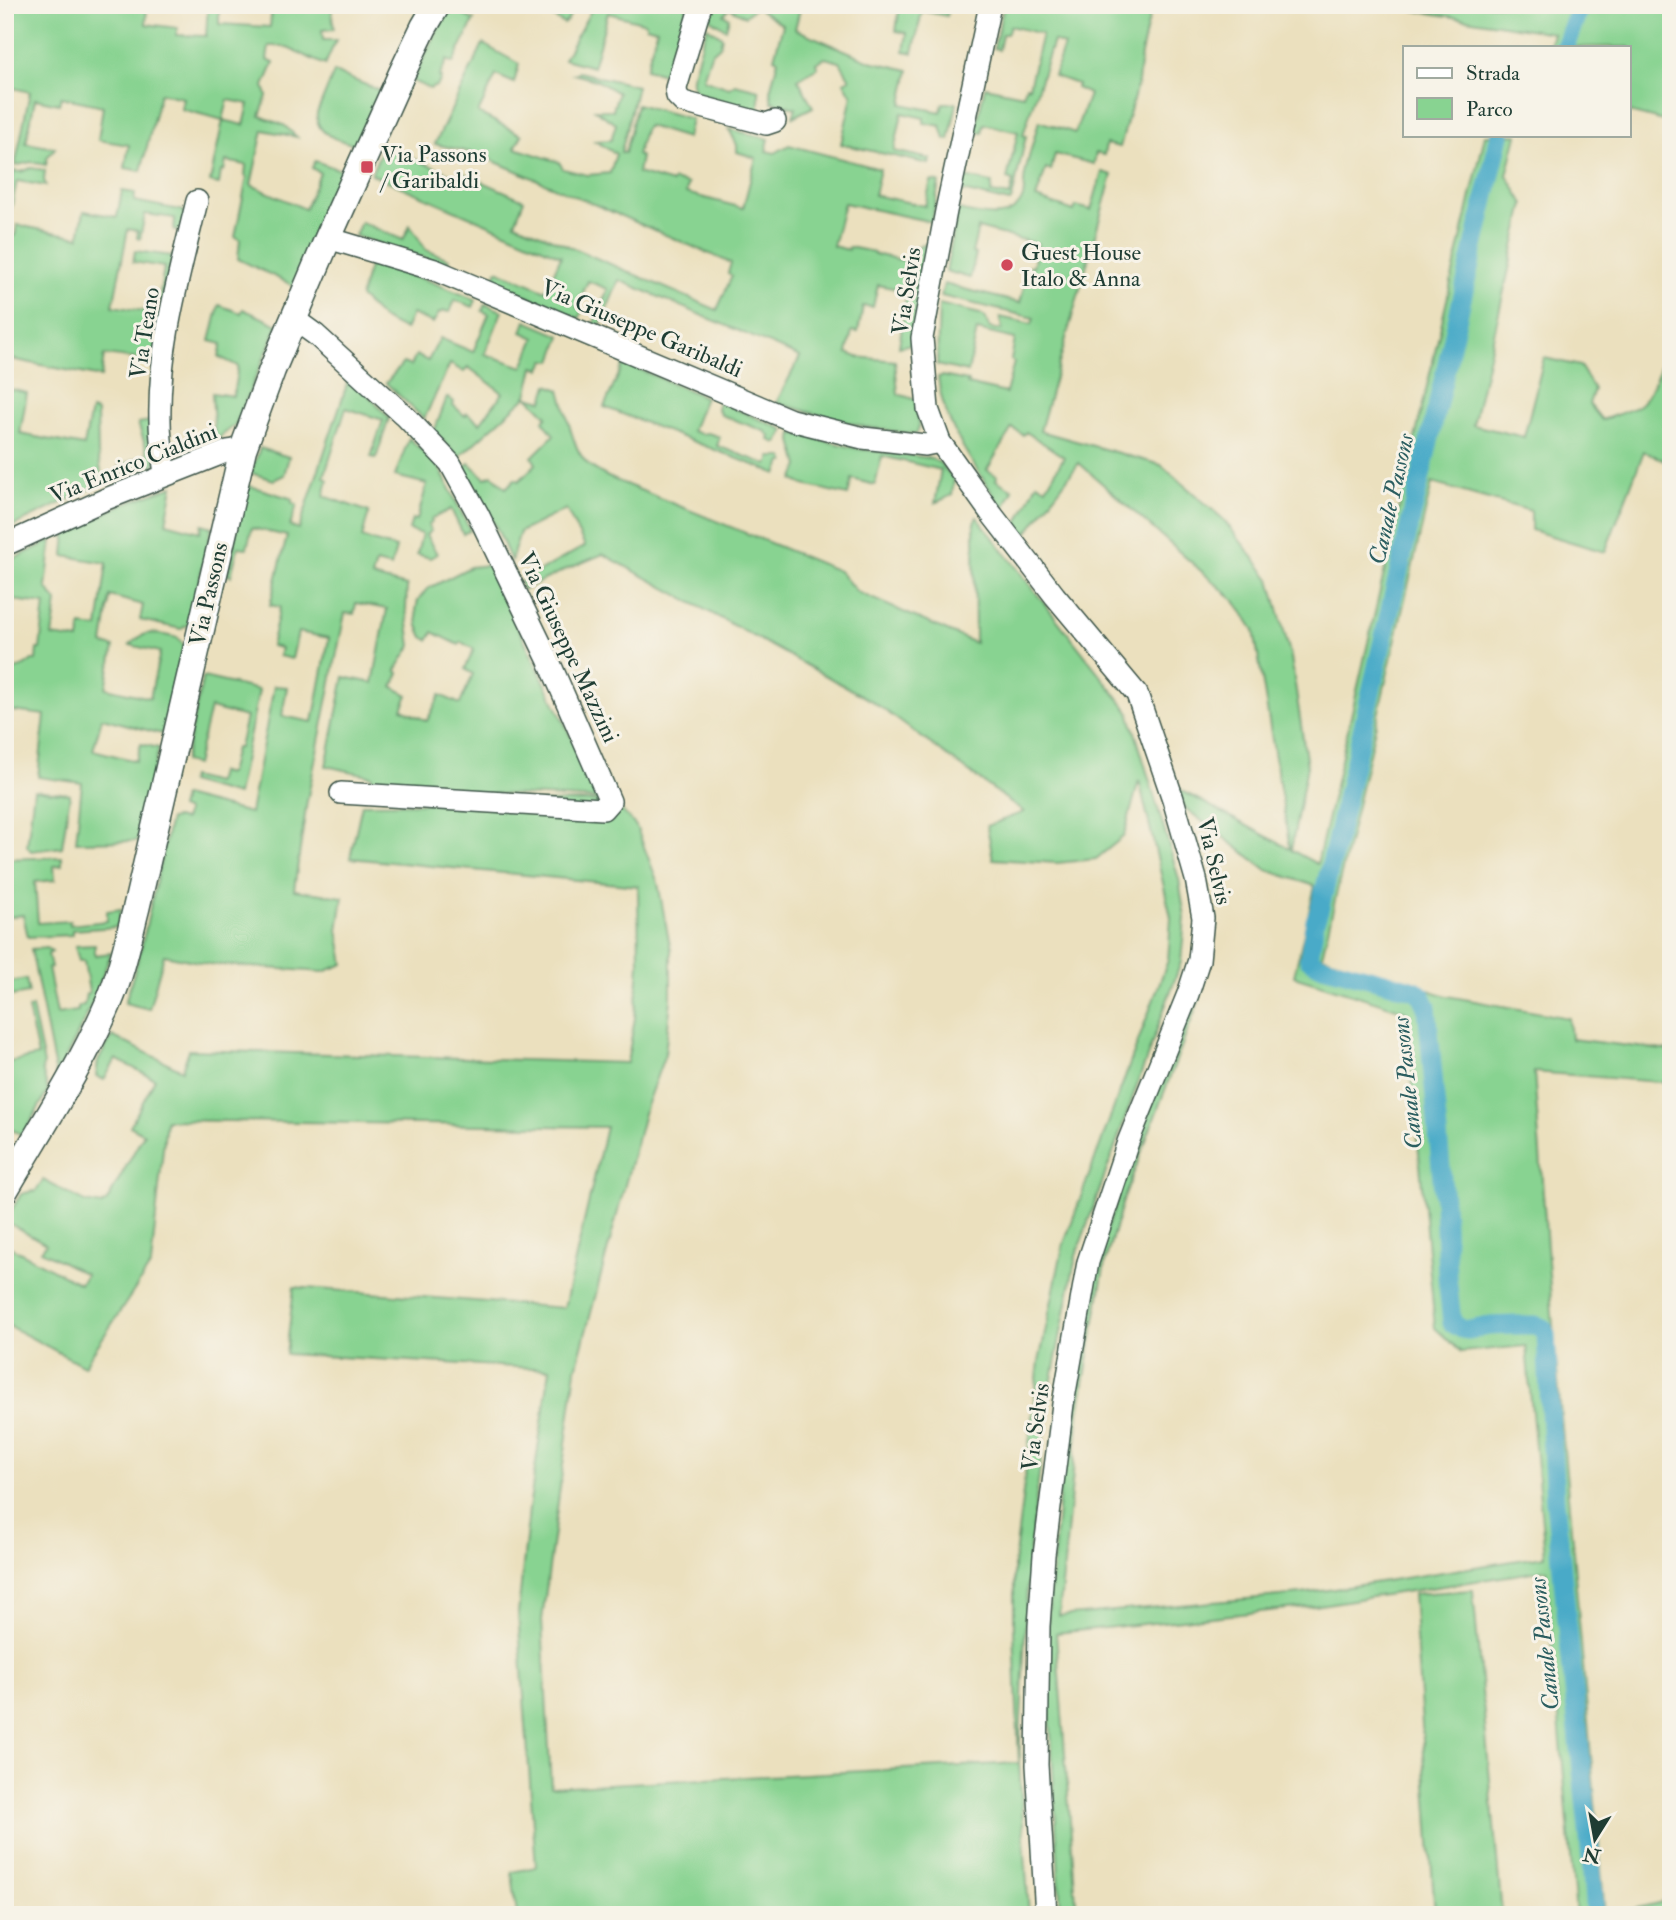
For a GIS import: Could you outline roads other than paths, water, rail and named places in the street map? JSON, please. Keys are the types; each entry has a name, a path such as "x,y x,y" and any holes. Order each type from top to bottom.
{"street":[{"name":"Via Passons","path":"5,1189 72,1076 110,1000 124,958 243,449 272,370 328,237 402,73 437,5"},
{"path":"701,5 676,88 677,96 683,102 766,124 775,121"},
{"name":"Via Selvis","path":"990,5 922,338 928,409 940,442 990,512 1047,586 1137,694 1173,799 1196,879 1203,918 1199,960 1188,994 1128,1142 1088,1262 1063,1404 1044,1555 1040,1626 1037,1765 1046,1915"},
{"name":"Via Teano","path":"165,475 160,420 162,370 170,317 197,201"},
{"name":"Via Giuseppe Garibaldi","path":"328,237 435,270 791,420 863,438 925,444 940,442"},
{"name":"Via Giuseppe Mazzini","path":"294,319 316,335 406,417 450,463 478,514 548,659 610,801 603,809 341,793"},
{"name":"Via Enrico Cialdini","path":"5,545 165,475 228,451 243,449"}],"waterway":[{"name":"Canale Passons","path":"1565,46 1580,5"},
{"name":"Canale Passons","path":"1500,136 1332,860 1315,921 1309,959 1319,965 1415,990 1422,996 1427,1007 1452,1323 1469,1330 1489,1326 1535,1325 1543,1328 1546,1335 1555,1501 1595,1915"}],"place":[{"name":"Via Passons / Garibaldi","path":"367,167"},
{"name":"Guest House Italo & Anna","path":"1007,265"}]}
